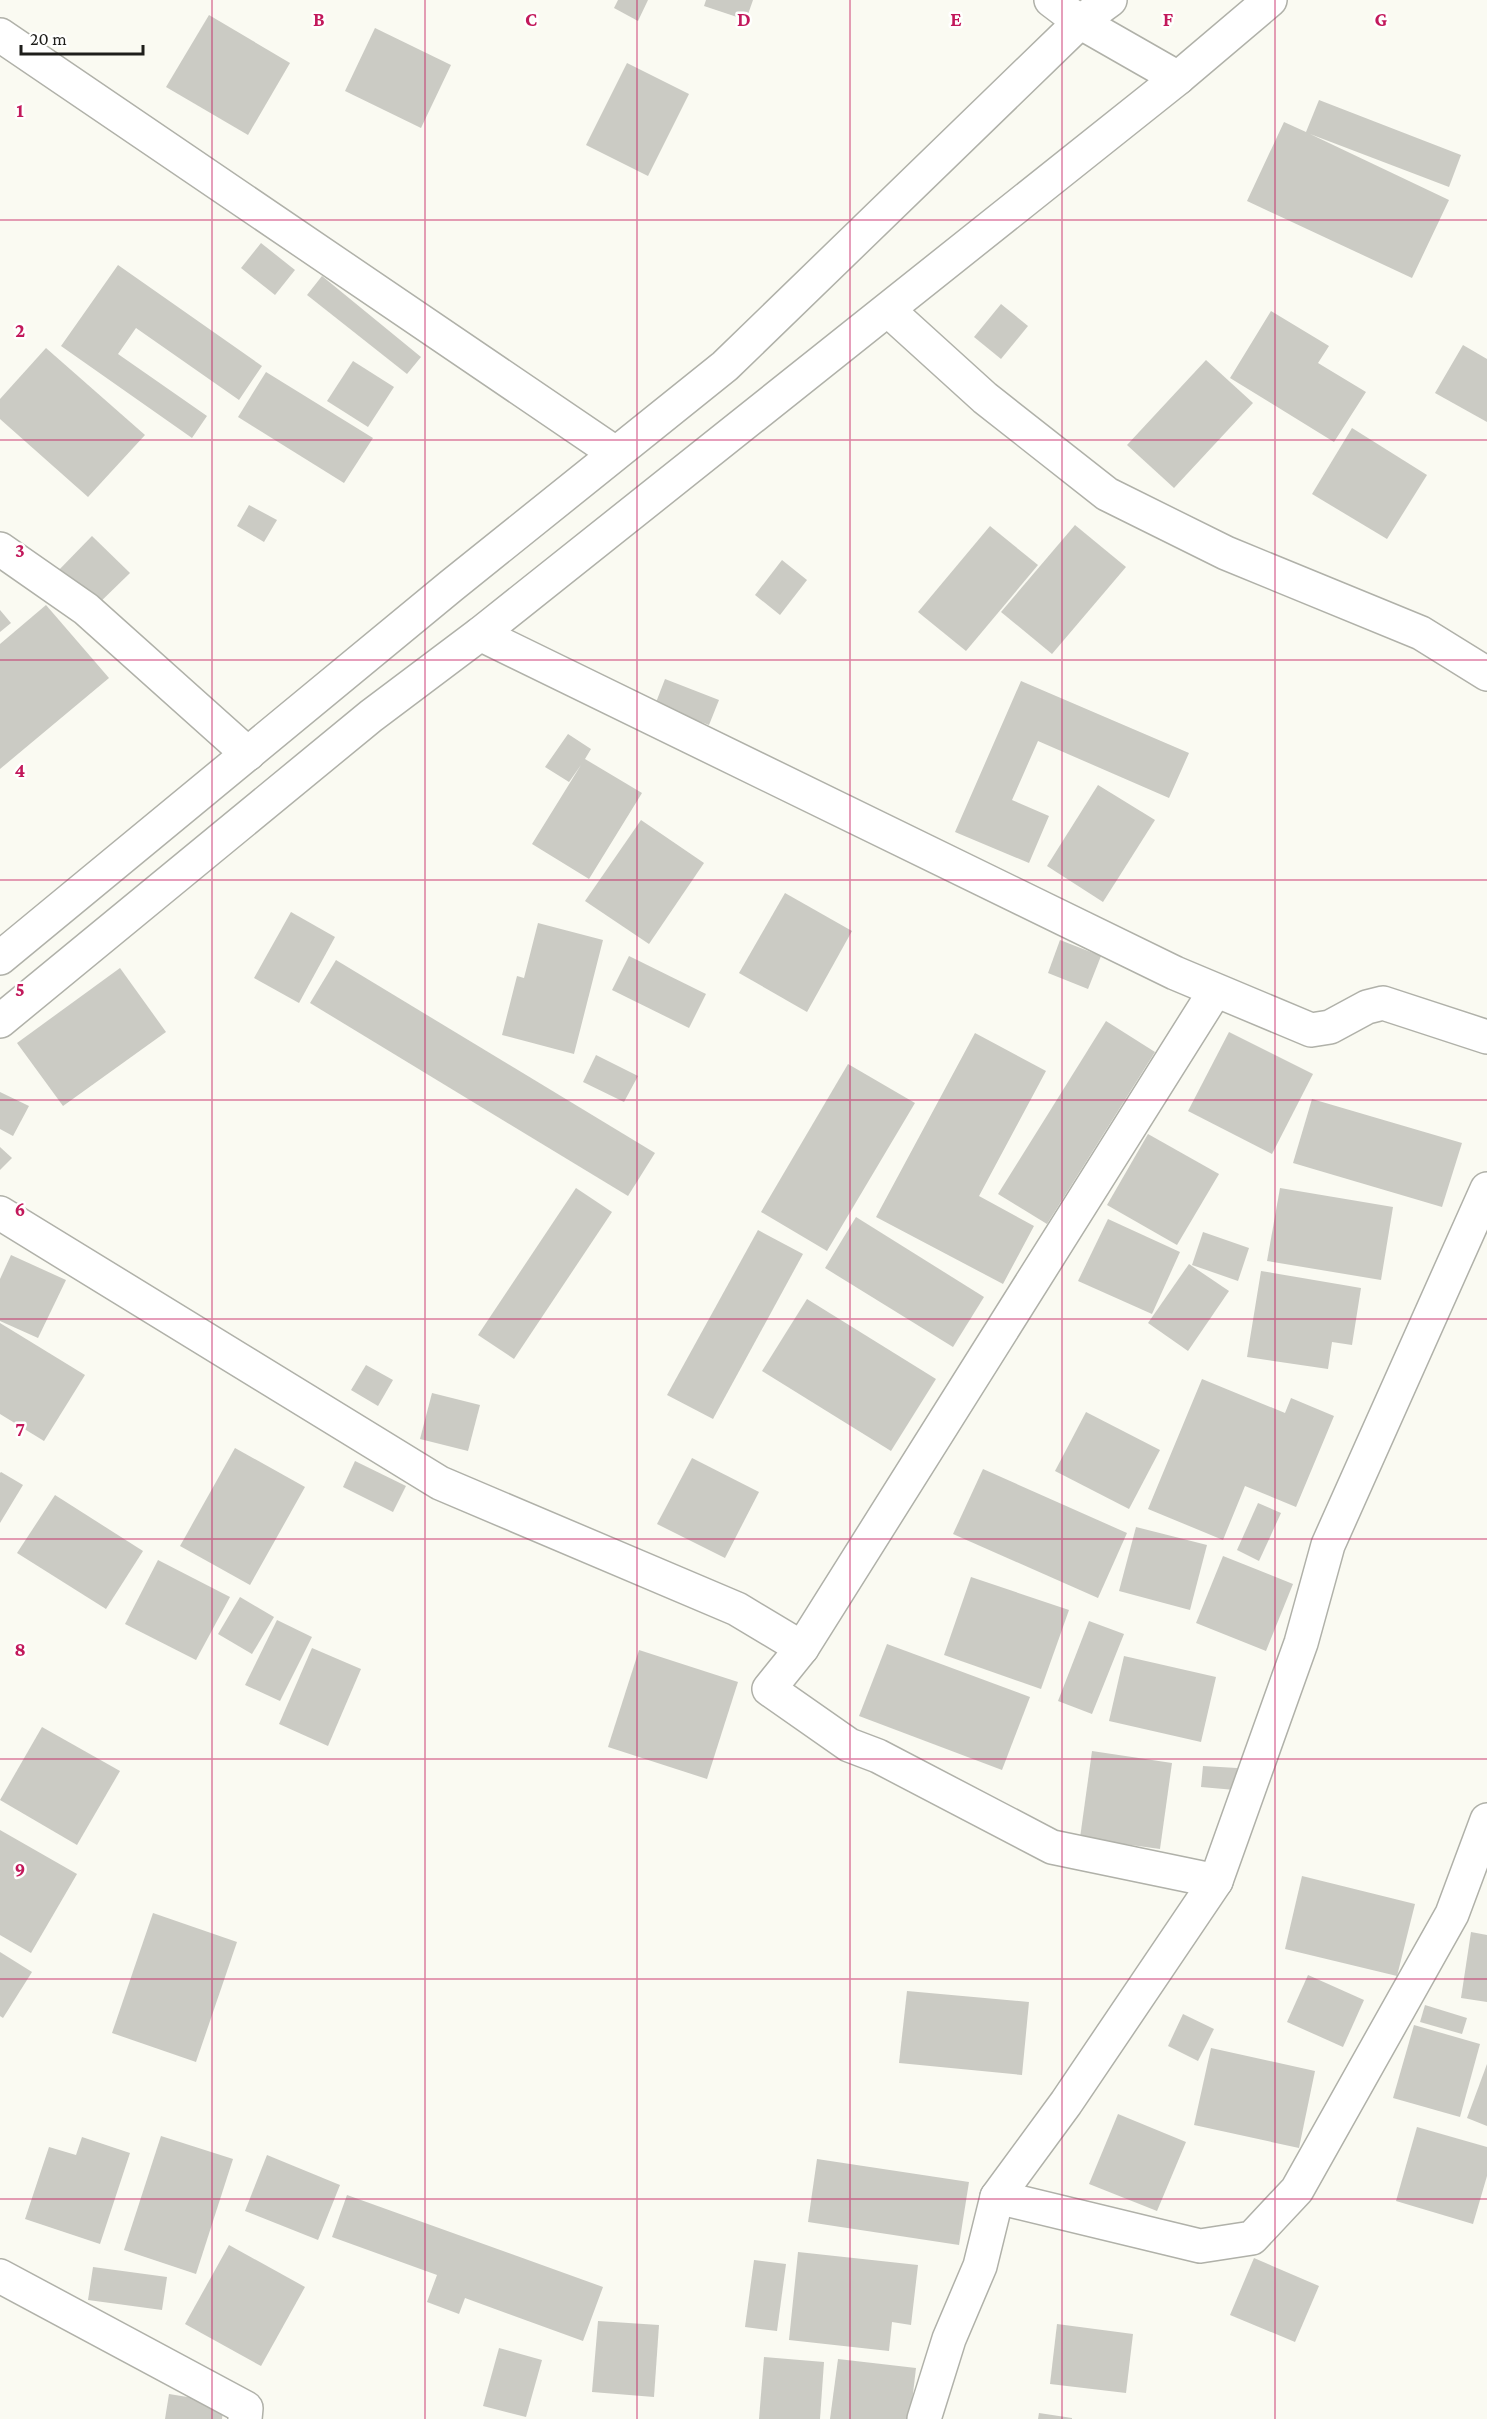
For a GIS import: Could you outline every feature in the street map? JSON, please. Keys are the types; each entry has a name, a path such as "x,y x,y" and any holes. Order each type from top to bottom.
{"street":[{"path":"1051,0 1080,22 1178,78"},
{"path":"0,958 615,453 725,366 1080,22 1110,0"},
{"path":"0,1021 371,716 480,634 888,310 1178,78 1270,0"},
{"path":"0,35 615,453"},
{"path":"888,310 985,398 1107,494 1226,553 1421,633 1487,674"},
{"path":"0,549 86,609 248,754"},
{"path":"480,634 1215,991 1311,1030 1330,1027 1367,1007 1383,1003 1487,1037"},
{"path":"1215,991 802,1648 770,1689 849,1745 878,1755 1052,1847 1216,1881"},
{"path":"924,2419 949,2339 980,2265 997,2197 1066,2103 1216,1881 1301,1643 1328,1545 1487,1189"},
{"path":"0,1213 440,1483 737,1609 802,1648"},
{"path":"997,2197 1200,2246 1252,2238 1298,2190 1452,1914 1487,1820"},
{"path":"0,2276 246,2408 244,2419"}],"building":[{"path":"618,0 648,0 638,21 614,8"},
{"path":"706,0 753,0 746,20 704,6"},
{"path":"209,15 290,63 248,135 166,87"},
{"path":"375,28 451,65 421,128 345,91"},
{"path":"627,63 689,94 648,176 586,145"},
{"path":"1319,100 1461,155 1449,187 1310,134 1449,200 1412,278 1247,201 1284,122 1306,132"},
{"path":"261,243 295,270 275,295 241,268"},
{"path":"118,265 262,366 239,400 136,328 118,354 207,416 192,438 61,346"},
{"path":"322,276 421,357 407,374 307,295"},
{"path":"1001,304 1028,326 1001,359 974,337"},
{"path":"1271,311 1329,346 1318,363 1366,392 1334,442 1230,378"},
{"path":"1463,345 1487,359 1487,422 1435,393"},
{"path":"46,348 145,435 88,497 0,419 0,399"},
{"path":"1206,360 1253,403 1174,488 1127,445"},
{"path":"353,361 394,387 368,427 327,401"},
{"path":"266,372 373,438 344,483 238,417"},
{"path":"1352,428 1427,475 1387,539 1312,494"},
{"path":"249,505 277,520 264,542 237,526"},
{"path":"1075,525 1126,567 1052,654 1001,612"},
{"path":"990,526 1038,565 966,651 918,612"},
{"path":"92,536 130,573 93,609 56,573"},
{"path":"782,560 807,580 780,615 755,595"},
{"path":"46,605 109,678 0,769 0,644"},
{"path":"0,610 11,623 0,632"},
{"path":"665,679 719,700 709,725 655,705"},
{"path":"1021,681 1189,753 1169,798 1038,741 1012,800 1049,816 1029,863 955,832"},
{"path":"568,734 591,749 585,759 642,793 589,879 532,844 581,765 569,782 545,767"},
{"path":"1098,785 1155,820 1103,902 1047,866"},
{"path":"641,820 704,863 649,944 585,901"},
{"path":"785,893 852,931 807,1012 739,973"},
{"path":"291,912 335,937 299,1003 254,978"},
{"path":"538,923 603,940 574,1054 502,1035 517,976 524,978"},
{"path":"1060,940 1101,956 1088,989 1048,973"},
{"path":"629,956 706,994 689,1028 612,990"},
{"path":"336,960 655,1153 628,1196 310,1003"},
{"path":"120,968 166,1032 63,1106 17,1043"},
{"path":"1106,1021 1155,1052 1047,1224 998,1194"},
{"path":"1229,1032 1313,1074 1272,1154 1188,1111"},
{"path":"975,1033 1046,1071 979,1196 1034,1226 1003,1284 876,1217"},
{"path":"596,1055 638,1076 624,1102 583,1082"},
{"path":"848,1064 915,1103 827,1251 761,1212"},
{"path":"0,1092 29,1106 13,1136 0,1129"},
{"path":"1312,1099 1462,1143 1442,1207 1293,1163"},
{"path":"1148,1134 1219,1174 1177,1245 1107,1205"},
{"path":"0,1147 12,1158 0,1170"},
{"path":"576,1188 612,1212 514,1359 478,1335"},
{"path":"1280,1188 1393,1207 1381,1280 1267,1261"},
{"path":"856,1217 984,1297 953,1347 825,1268"},
{"path":"1108,1219 1180,1252 1152,1314 1078,1281"},
{"path":"758,1230 803,1254 713,1419 667,1395"},
{"path":"1203,1232 1249,1248 1238,1281 1192,1265"},
{"path":"11,1255 66,1280 38,1338 0,1321 0,1279"},
{"path":"1189,1264 1229,1291 1188,1351 1148,1323"},
{"path":"1261,1271 1361,1288 1352,1345 1332,1342 1328,1369 1247,1357"},
{"path":"807,1299 936,1379 891,1451 762,1371"},
{"path":"0,1323 85,1375 44,1441 0,1414"},
{"path":"366,1365 393,1380 378,1406 351,1390"},
{"path":"1202,1379 1285,1413 1291,1398 1334,1416 1296,1507 1245,1486 1223,1540 1148,1509"},
{"path":"432,1393 480,1405 468,1451 420,1439"},
{"path":"1086,1412 1160,1450 1129,1509 1055,1471"},
{"path":"235,1448 305,1487 250,1585 180,1546"},
{"path":"692,1458 759,1492 725,1558 657,1524"},
{"path":"355,1461 406,1486 393,1512 343,1487"},
{"path":"983,1469 1127,1533 1098,1598 953,1534"},
{"path":"0,1473 23,1485 0,1523"},
{"path":"55,1495 143,1551 106,1609 17,1553"},
{"path":"1258,1503 1281,1513 1259,1561 1237,1550"},
{"path":"1136,1527 1207,1545 1190,1610 1119,1591"},
{"path":"1223,1556 1293,1584 1266,1651 1196,1623"},
{"path":"158,1560 230,1597 196,1660 125,1624"},
{"path":"971,1577 1069,1610 1041,1689 944,1655"},
{"path":"240,1597 274,1617 252,1654 218,1634"},
{"path":"277,1620 312,1637 280,1701 245,1685"},
{"path":"1089,1621 1124,1634 1092,1714 1058,1701"},
{"path":"887,1644 1030,1697 1002,1770 859,1716"},
{"path":"312,1648 361,1669 328,1746 279,1724"},
{"path":"639,1650 738,1682 707,1779 608,1747"},
{"path":"1124,1656 1216,1677 1201,1742 1109,1721"},
{"path":"42,1727 120,1771 77,1845 0,1800"},
{"path":"1092,1751 1172,1763 1160,1849 1080,1838"},
{"path":"1203,1766 1237,1768 1235,1790 1201,1787"},
{"path":"0,1830 77,1874 31,1953 0,1935"},
{"path":"1302,1876 1415,1904 1397,1976 1285,1949"},
{"path":"153,1913 237,1942 196,2062 112,2033"},
{"path":"1471,1932 1487,1935 1487,2002 1461,1998"},
{"path":"0,1952 32,1972 3,2018 0,2016"},
{"path":"1308,1975 1364,2000 1343,2047 1287,2022"},
{"path":"907,1991 1029,2002 1022,2075 899,2063"},
{"path":"1425,2005 1467,2018 1462,2034 1420,2022"},
{"path":"1183,2014 1214,2029 1198,2061 1168,2046"},
{"path":"1414,2025 1480,2044 1460,2117 1393,2098"},
{"path":"1211,2048 1315,2071 1299,2148 1194,2125"},
{"path":"1487,2064 1487,2126 1467,2118"},
{"path":"1118,2114 1186,2142 1157,2211 1089,2184"},
{"path":"1417,2127 1487,2147 1487,2176 1473,2224 1396,2201"},
{"path":"161,2136 233,2159 196,2274 124,2250"},
{"path":"82,2137 130,2153 100,2244 25,2219 49,2147 76,2155"},
{"path":"267,2155 340,2185 318,2240 245,2211"},
{"path":"817,2159 969,2182 959,2245 808,2222"},
{"path":"347,2195 603,2287 583,2341 465,2298 459,2314 427,2302 437,2275 332,2237"},
{"path":"229,2245 305,2287 261,2366 185,2324"},
{"path":"798,2252 918,2265 911,2325 892,2322 889,2351 789,2340"},
{"path":"1254,2258 1319,2286 1295,2342 1230,2315"},
{"path":"754,2260 786,2264 777,2331 745,2327"},
{"path":"93,2267 167,2277 162,2310 88,2300"},
{"path":"598,2321 659,2325 654,2397 592,2392"},
{"path":"1057,2324 1133,2334 1126,2393 1050,2384"},
{"path":"499,2348 542,2360 526,2417 483,2406"},
{"path":"764,2357 824,2362 820,2419 759,2419"},
{"path":"838,2359 916,2368 910,2419 830,2419"},
{"path":"169,2394 224,2403 222,2419 165,2419"},
{"path":"1039,2413 1072,2418 1072,2419 1038,2419"}]}
